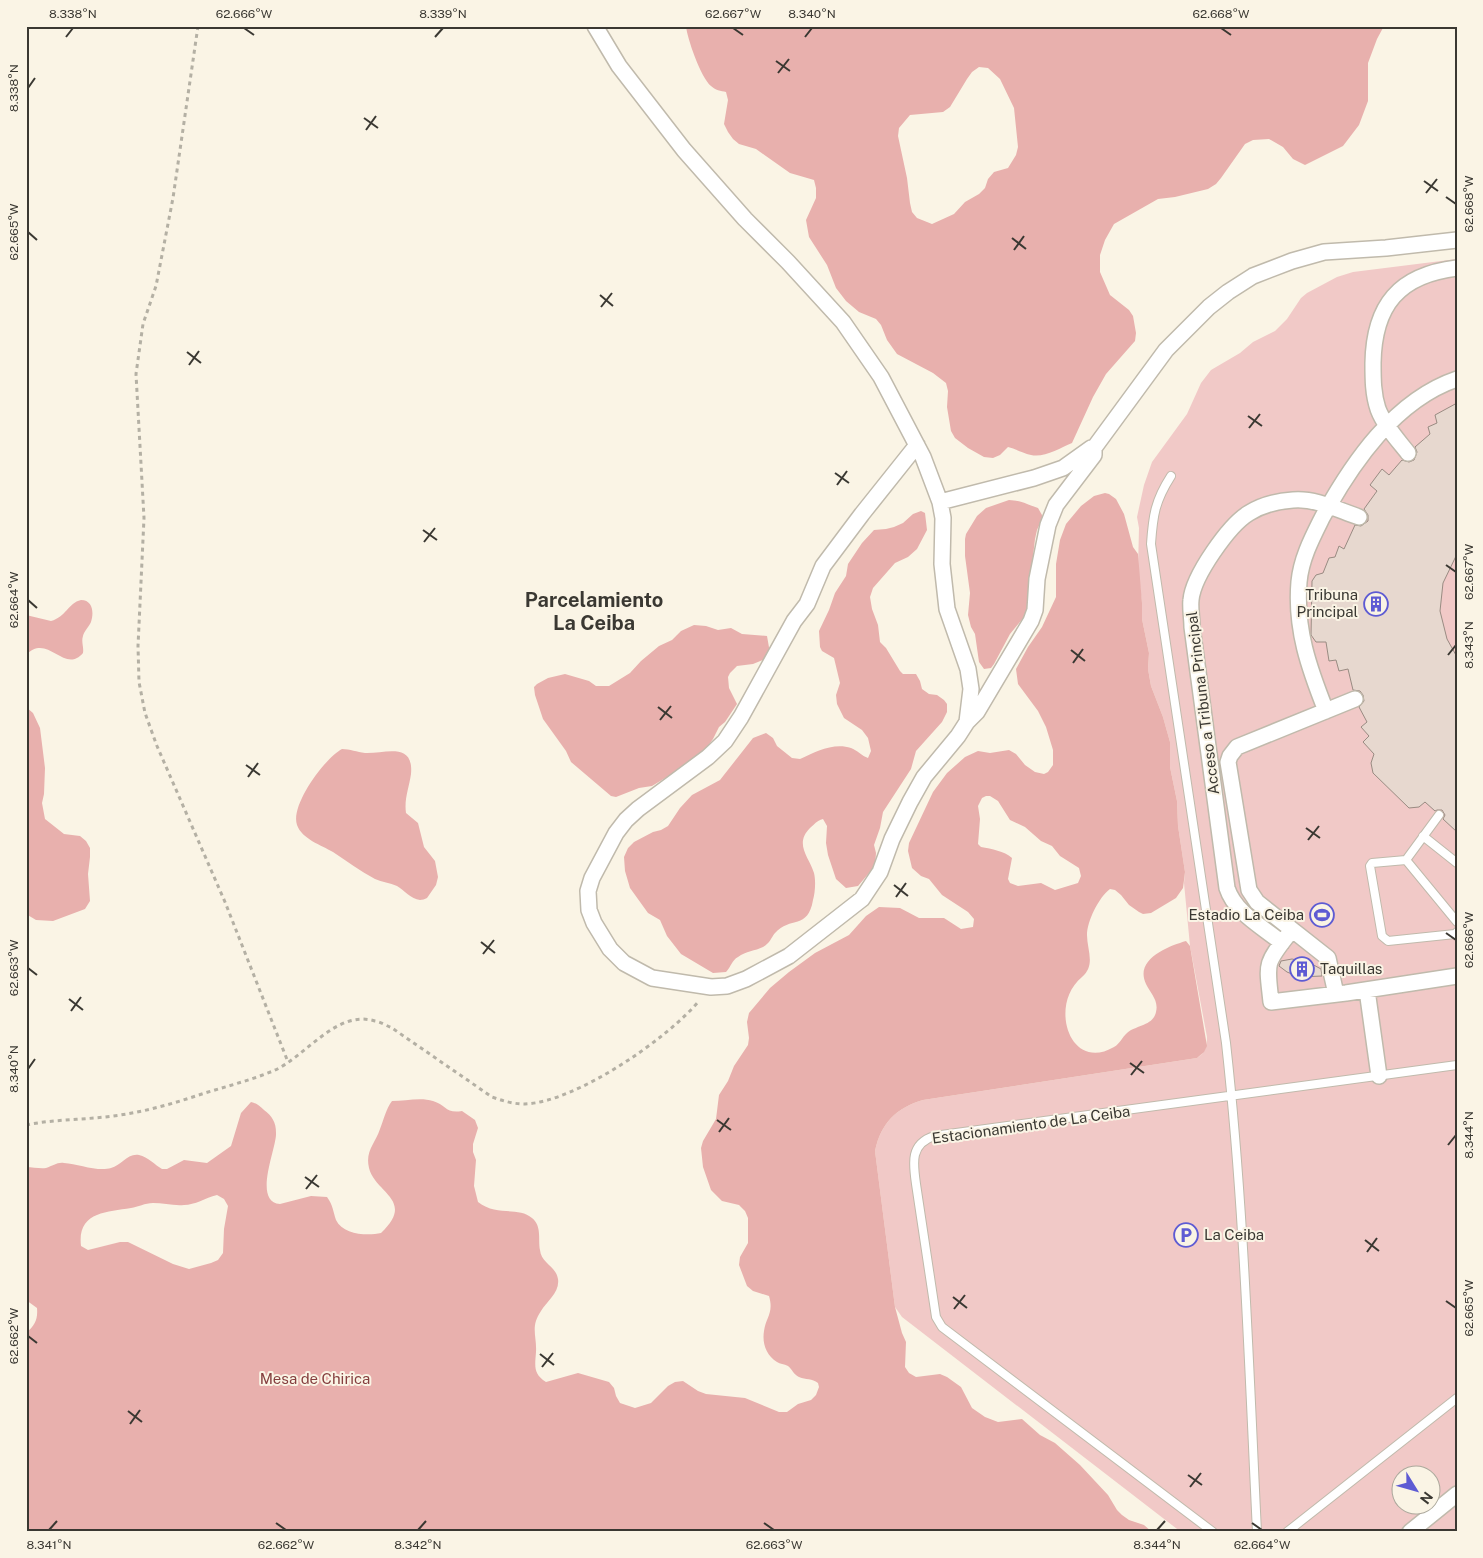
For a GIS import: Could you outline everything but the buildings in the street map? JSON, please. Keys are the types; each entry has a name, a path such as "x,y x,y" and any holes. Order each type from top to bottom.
{"street":[{"path":"595,26 619,66 684,150 745,219 844,322 881,377 917,445 934,483 940,502 943,518 942,564 947,609 968,669 971,689 967,722"},
{"path":"940,502 1034,478 1063,468 1094,448 1166,350 1209,307 1253,276 1292,261 1324,252 1386,248 1457,240"},
{"path":"1408,453 1387,425 1378,409 1373,388 1375,340 1384,312 1394,295 1411,281 1429,273 1457,268"},
{"path":"1326,710 1309,666 1300,635 1299,582 1304,557 1329,506 1366,450 1387,425 1406,408 1438,387 1457,379"},
{"path":"917,445 823,566 807,604 794,622 741,717 725,741 708,757 626,820 605,852 592,878 588,891 589,910 610,949 624,963 652,978 711,987 727,986 746,979 789,956 862,899 880,872 896,832 924,777 977,712 1031,621 1035,610 1037,580 1048,524 1056,505 1094,454 1094,448"},
{"name":"Acceso a Tribuna Principal","path":"1282,943 1241,911 1232,900 1227,888 1192,626 1191,600 1194,589 1209,559 1230,530 1249,513 1279,502 1311,500 1359,517"},
{"name":"Acceso a Tribuna Principal","path":"1336,994 1328,958 1257,902 1249,890 1228,762 1237,747 1355,699"},
{"path":"1292,930 1272,955 1267,967 1270,1002 1457,976"},
{"path":"1367,990 1379,1076"},
{"path":"1410,1532 1457,1494"}],"lane":[{"path":"1171,476 1161,492 1154,510 1151,544 1226,1043 1232,1096 1249,1342 1257,1532"},
{"path":"1439,815 1406,860 1372,864 1370,866 1384,939 1388,941 1455,934 1457,932"},
{"path":"1423,836 1457,863"},
{"path":"1406,860 1457,922"},
{"name":"Estacionamiento de La Ceiba","path":"1212,1532 942,1328 936,1317 916,1184 913,1158 920,1144 927,1138 934,1136 1457,1065"},
{"path":"1287,1532 1457,1398"}],"path":[{"path":"198,26 173,198 156,286 143,324 136,374 144,518 138,646 139,682 145,713 157,746 225,902 288,1062"},
{"path":"26,1125 45,1121 114,1116 155,1109 252,1080 282,1067 326,1033 345,1021 362,1019 374,1020 392,1028 492,1097 506,1102 526,1104 567,1094 596,1080 668,1032 711,987"}],"shaded area":[{"name":"Estadio La Ceiba","path":"1457,259 1457,1532 1181,1532 902,1317 895,1307 875,1151 881,1132 891,1118 913,1103 1197,1058 1204,1052 1207,1037 1190,946 1184,883 1185,872 1178,826 1177,801 1170,767 1170,742 1151,686 1148,669 1149,653 1142,619 1138,569 1139,528 1137,517 1144,485 1152,462 1187,414 1201,383 1211,370 1240,353 1253,342 1275,331 1287,319 1301,298 1337,277 1353,272"}],"green space":[{"path":"686,26 1384,26 1368,63 1368,101 1359,125 1343,146 1305,165 1293,159 1283,147 1269,139 1253,140 1245,144 1221,178 1208,189 1158,199 1114,224 1105,240 1100,255 1100,272 1110,295 1129,310 1133,316 1136,333 1135,341 1106,374 1072,443 1052,452 1036,456 1008,447 1000,455 993,458 984,457 955,438 951,431 947,407 948,391 946,383 933,373 897,354 876,319 859,312 846,301 836,288 827,265 809,237 806,220 816,198 814,180 790,173 756,149 739,144 733,139 724,124 728,100 726,92 714,88 707,82 695,58","holes":["979,67 988,68 1000,79 1014,108 1018,147 1016,155 1008,168 994,172 988,179 985,188 965,202 954,214 932,224 917,218 912,212 910,203 898,136 899,128 910,115 943,112 950,107 972,72"]},
{"name":"Mesa de Chirica","path":"1105,493 1116,499 1124,514 1133,547 1138,554 1142,619 1149,653 1148,669 1151,686 1170,742 1170,767 1177,801 1178,826 1185,872 1183,888 1176,898 1151,913 1143,914 1139,912 1129,905 1115,890 1110,889 1106,893 1091,916 1087,935 1090,957 1089,967 1072,989 1066,1003 1066,1018 1069,1032 1076,1044 1086,1051 1099,1053 1116,1046 1131,1030 1148,1023 1156,1012 1157,1008 1154,997 1146,984 1144,975 1145,967 1149,961 1163,950 1186,941 1190,946 1207,1046 1204,1052 1197,1058 913,1103 891,1118 881,1132 875,1151 895,1307 906,1342 905,1367 909,1373 916,1377 940,1374 947,1377 961,1387 972,1408 985,1417 998,1422 1022,1419 1040,1435 1055,1443 1080,1465 1108,1495 1122,1515 1129,1520 1144,1525 1152,1532 26,1532 26,1333 35,1322 37,1308 26,1300 26,1167 46,1168 62,1163 106,1169 115,1167 135,1155 145,1157 162,1169 167,1169 184,1160 207,1163 231,1146 241,1113 251,1102 258,1105 269,1115 275,1126 276,1133 267,1184 268,1194 272,1201 280,1204 311,1196 327,1197 339,1225 344,1229 363,1234 381,1233 391,1222 395,1212 390,1198 373,1177 368,1162 369,1152 392,1101 428,1100 449,1110 462,1111 475,1120 478,1128 473,1144 476,1160 474,1186 478,1202 485,1207 527,1214 532,1218 538,1229 541,1254 557,1275 557,1288 541,1311 535,1327 536,1369 539,1376 546,1382 578,1373 609,1382 614,1388 620,1403 635,1408 651,1403 668,1386 675,1382 683,1381 706,1394 745,1398 779,1412 787,1412 798,1404 811,1400 816,1395 819,1387 818,1383 797,1376 788,1366 778,1363 770,1356 764,1344 765,1326 771,1307 769,1296 753,1291 747,1286 739,1265 740,1257 748,1243 748,1218 745,1211 739,1205 722,1201 711,1190 703,1167 701,1148 703,1141 716,1119 719,1095 728,1081 734,1066 748,1045 747,1022 749,1013 770,988 789,972 815,953 849,935 866,916 879,907 900,908 919,918 944,918 961,929 973,927 974,919 968,912 942,895 929,879 921,876 912,868 908,851 909,843 933,792 947,773 965,757 978,751 990,753 1009,750 1035,772 1044,774 1053,765 1053,750 1046,727 1038,711 1018,684 1016,669 1042,627 1056,597 1056,564 1060,540 1066,524 1081,506 1094,496","holes":["990,796 998,801 1010,820 1025,827 1041,841 1052,846 1060,856 1079,868 1081,876 1078,883 1055,890 1041,883 1018,886 1010,883 1008,879 1012,858 1002,852 981,847 978,844 980,819 978,806 982,798","217,1195 224,1199 228,1206 224,1229 223,1253 218,1260 211,1263 189,1269 173,1264 128,1242 120,1242 88,1250 81,1246 81,1235 84,1226 88,1220 95,1216 150,1203 188,1205"]},
{"path":"1009,500 1038,508 1042,519 1035,539 1027,608 1024,617 1010,634 991,668 984,669 979,662 975,634 968,615 970,593 965,556 965,539 977,516 986,508"},
{"path":"921,511 925,513 927,530 917,549 908,557 895,563 873,588 870,597 878,625 880,642 903,674 916,674 922,689 944,700 947,704 947,712 942,722 916,751 911,769 883,812 874,845 876,853 875,866 858,886 846,888 836,879 828,855 826,843 827,826 823,819 819,821 810,828 803,840 804,850 815,880 814,897 811,909 807,915 803,919 781,928 763,947 744,953 736,958 726,972 713,973 681,954 667,936 660,920 648,913 630,888 625,871 624,857 628,848 634,842 668,826 680,808 692,795 720,780 753,738 766,733 773,738 777,746 792,758 800,759 831,747 845,746 868,758 871,751 868,738 862,730 844,718 837,704 836,695 840,683 834,658 822,651 819,631 835,593 846,576 848,564 862,543 874,530 894,527"},
{"path":"81,600 88,602 92,608 91,622 82,638 83,653 76,658 69,659 42,648 34,649 26,655 26,615 51,621"},
{"path":"694,625 718,630 731,628 742,634 767,636 770,653 765,659 753,664 737,666 730,673 728,677 729,688 737,704 725,722 719,727 700,757 652,786 639,788 616,797 611,796 571,762 566,751 543,719 534,687 548,678 565,674 589,681 596,686 609,686 630,673 659,646 672,640 681,631"},
{"path":"26,707 33,713 40,728 45,768 42,803 45,819 64,834 80,836 90,848 88,874 90,901 85,909 53,921 36,920 26,914"},
{"path":"342,749 365,753 396,751 408,757 411,764 411,774 406,798 406,813 418,823 424,847 435,861 438,877 436,885 427,898 417,899 397,886 375,879 312,841 299,830 296,816 310,783 327,762"}],"place":[{"name":"Tribuna Principal","path":"1376,604"},
{"name":"Estadio La Ceiba","path":"1322,915"},
{"name":"Taquillas","path":"1302,969"},
{"name":"La Ceiba","path":"1186,1235"}],"district":[{"name":"Parcelamiento La Ceiba","path":"594,612"}]}
